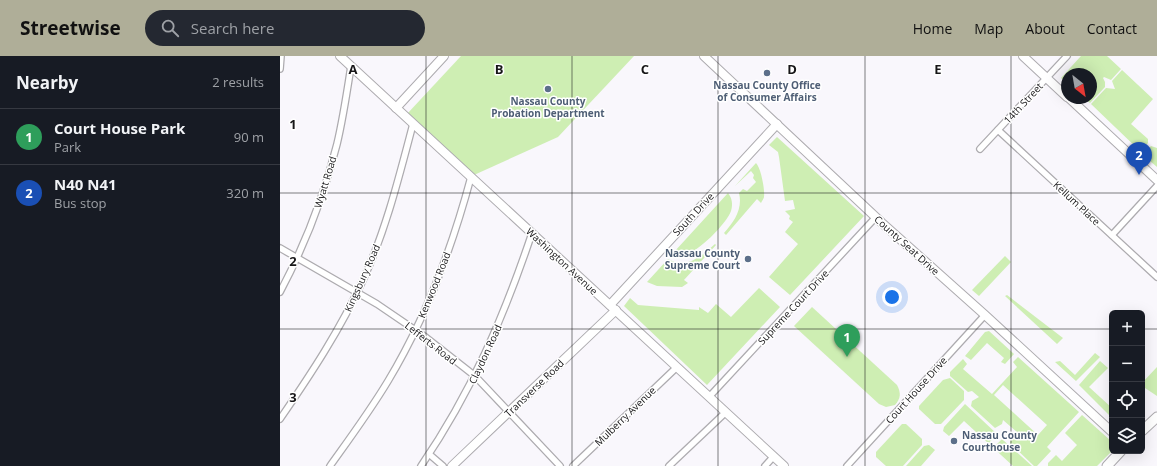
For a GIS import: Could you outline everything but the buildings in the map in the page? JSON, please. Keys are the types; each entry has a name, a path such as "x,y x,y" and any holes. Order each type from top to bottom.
{"main road":[{"path":"1145,428 1157,417"},
{"path":"1107,466 1118,454"}],"street":[{"path":"280,69 281,56"},
{"name":"Washington Avenue","path":"340,56 784,466"},
{"path":"396,108 444,56"},
{"name":"County Seat Drive","path":"704,56 876,217 1109,429"},
{"path":"1023,56 1061,91"},
{"name":"14th Street","path":"980,149 1067,56"},
{"name":"Wyatt Road","path":"280,292 297,258 316,212 329,173 341,125 351,66"},
{"path":"1076,104 1157,180"},
{"name":"Kingsbury Road","path":"280,419 321,359 349,310 373,257 388,217 413,124"},
{"name":"South Drive","path":"613,308 777,124"},
{"name":"Kellum Place","path":"998,130 1157,277"},
{"name":"Kenwood Road","path":"330,466 360,426 389,380 415,330 430,299 448,252 471,177"},
{"path":"1112,235 1157,186"},
{"name":"Supreme Court Drive","path":"709,397 876,217"},
{"name":"Claydon Road","path":"421,466 452,418 475,376 505,308 532,233"},
{"name":"Lefferts Road","path":"280,248 390,312 475,376 560,466"},
{"name":"Transverse Road","path":"452,466 509,412 613,308"},
{"name":"Court House Drive","path":"846,466 985,315"},
{"name":"Mulberry Avenue","path":"573,466 677,367"},
{"path":"669,466 726,412"},
{"path":"429,454 443,466"},
{"path":"765,466 774,456"}],"green space":[{"path":"461,56 634,56 558,137 474,175 407,114"},
{"path":"1081,56 1107,56 1121,69 1111,80 1104,77 1103,78 1105,87 1097,96 1097,68 1070,68"},
{"path":"1122,70 1153,99 1131,124 1148,139 1148,143 1140,151 1091,104 1097,104 1097,98 1106,88 1115,89 1112,81"},
{"path":"777,137 864,216 790,295 769,277 798,244 785,232 793,222 789,219 790,216 785,211 795,209 793,200 785,201 778,152 769,145"},
{"path":"1151,146 1157,148 1157,167 1143,155"},
{"path":"756,163 760,169 764,189 764,198 761,203 757,199 726,235 724,233 734,220 739,210 739,193 743,189 747,191 756,182 753,178 754,175 751,171 735,186"},
{"path":"728,193 732,201 731,211 718,230 703,244 689,253 682,255 675,251"},
{"path":"715,244 716,245 684,280 688,283 682,287 657,286 647,282 668,259 681,263 687,262 699,257"},
{"path":"1005,256 1011,262 979,296 972,290"},
{"path":"759,288 780,307 707,385 624,306 630,298 638,305 699,310 699,307 708,313 716,304 731,317"},
{"path":"1007,295 1063,338 1057,344 1005,296"},
{"path":"812,307 897,385 900,395 895,405 886,407 879,404 794,326"},
{"path":"989,331 1014,354 1005,364 1001,362 1004,358 987,343 971,360 965,356 985,332"},
{"path":"1095,353 1100,357 1076,381 1055,362 1060,361 1075,375"},
{"path":"1018,357 1079,412 1047,447 1051,451 1037,466 1034,466 1010,443 1011,436 1018,433 1003,420 1002,424 995,428 971,406 972,401 979,397 972,391 968,392 950,376 950,372 963,359 967,364 963,369 992,394 1017,367 1013,362","holes":["1003,385 1047,425 1038,435 994,395"]},
{"path":"1100,361 1108,368 1089,387 1109,405 1109,415 1079,385"},
{"path":"1157,367 1157,396 1145,388 1145,380"},
{"path":"950,378 964,391 964,400 941,424 935,424 919,409 919,406 943,380"},
{"path":"965,404 997,434 990,442 995,446 1002,439 1032,466 1013,466 964,421 949,436 943,431 944,427"},
{"path":"1082,415 1109,439 1109,454 1097,466 1048,466 1048,463 1056,455 1062,461 1077,445 1065,433"},
{"path":"902,424 906,424 922,439 922,445 903,466 886,466 876,457 876,452"},
{"path":"929,445 935,450 921,466 906,466 924,446"}],"place":[{"name":"Nassau County Office of Consumer Affairs","path":"767,73"},
{"name":"Nassau County Probation Department","path":"548,89"},
{"name":"N40 N41","path":"1139,175"},
{"name":"Nassau County Supreme Court","path":"748,259"},
{"name":"Court House Park","path":"847,357"},
{"name":"Nassau County Courthouse","path":"954,441"}]}
